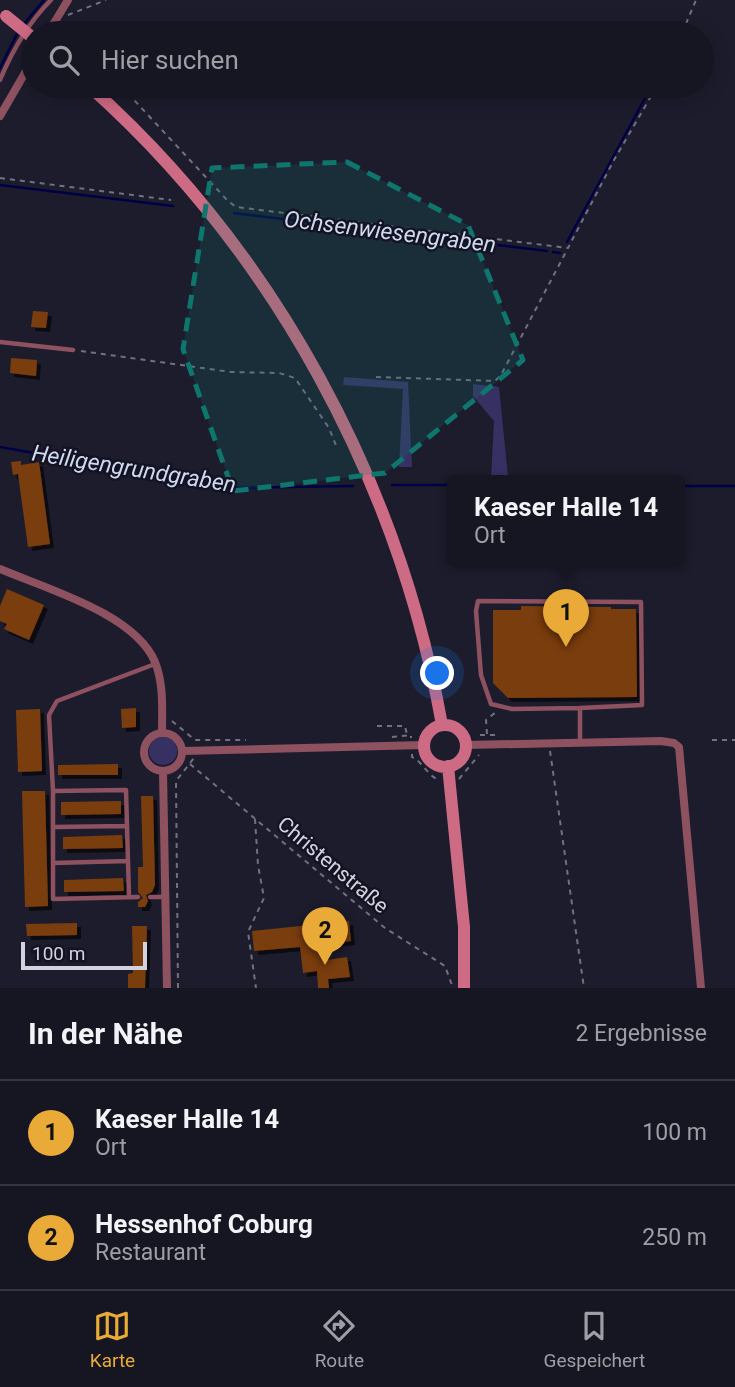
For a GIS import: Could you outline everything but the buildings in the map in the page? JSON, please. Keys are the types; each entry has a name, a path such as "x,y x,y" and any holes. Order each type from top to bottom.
{"main road":[{"path":"3,14 21,28"},
{"path":"101,98 165,161 203,205 262,283 327,392 368,475 396,548 425,645 442,725"},
{"path":"442,725 458,730 466,745 463,757 448,766 433,763 428,759 424,746 429,732 442,725"},
{"path":"448,766 464,927 464,988"}],"street":[{"path":"55,21 68,0"},
{"path":"0,116 21,80"},
{"path":"0,569 113,618 133,631 147,646 156,664 161,688 162,733"},
{"path":"162,733 172,735 180,742 183,751 178,765 163,772 154,770 144,757 148,740 162,733"},
{"path":"466,745 661,741 674,743 678,747 701,988"},
{"path":"183,751 424,746"},
{"path":"163,772 167,988"}],"lane":[{"path":"32,21 51,0"},
{"path":"0,80 21,37"},
{"path":"0,342 73,350"},
{"path":"478,601 641,602 642,705 580,708 512,709 491,704 481,675 476,611 478,601"},
{"path":"138,897 53,899 53,792 49,715 57,701 156,664"},
{"path":"580,708 580,743"},
{"path":"53,792 126,790 129,897"},
{"path":"53,827 127,825"},
{"path":"53,863 128,862"},
{"path":"149,897 165,897"}],"path":[{"path":"60,13 68,15 106,0"},
{"path":"686,21 696,0"},
{"path":"132,98 236,207 568,248"},
{"path":"376,377 495,381 501,375 614,160 650,98"},
{"path":"0,178 171,200"},
{"path":"73,350 231,372 279,373 295,378 329,428 337,448"},
{"path":"487,735 486,720 502,706"},
{"path":"377,726 405,726 407,736"},
{"path":"712,740 735,740"},
{"path":"549,743 584,988"},
{"path":"178,988 176,781 195,757 195,751"},
{"name":"Christenstraße","path":"190,764 385,928 445,966 453,988"},
{"path":"255,818 258,865 264,898 248,932 256,988"}],"highlighted area":[{"path":"347,162 468,225 523,360 385,473 233,491 183,349 212,168"}],"shaded area":[{"path":"344,377 408,382 412,467 399,467 403,389 343,385"},
{"path":"473,384 499,387 508,475 491,475 494,421 473,396"},
{"path":"163,737 173,741 177,751 173,761 163,765 153,761 149,751 153,741"}],"waterway":[{"path":"26,21 44,0"},
{"path":"0,68 18,32"},
{"name":"Ochsenwiesengraben","path":"567,242 645,98"},
{"name":"Ochsenwiesengraben","path":"0,185 173,206"},
{"name":"Ochsenwiesengraben","path":"234,213 547,251"},
{"name":"Ochsenwiesengraben","path":"553,252 560,253"},
{"name":"Heiligengrundgraben","path":"0,447 230,488 353,486"},
{"name":"Heiligengrundgraben","path":"392,485 447,485"},
{"name":"Heiligengrundgraben","path":"685,486 735,486"}],"place":[{"name":"Kaeser Halle 14","path":"566,647"},
{"name":"Hessenhof Coburg","path":"325,965"}]}
